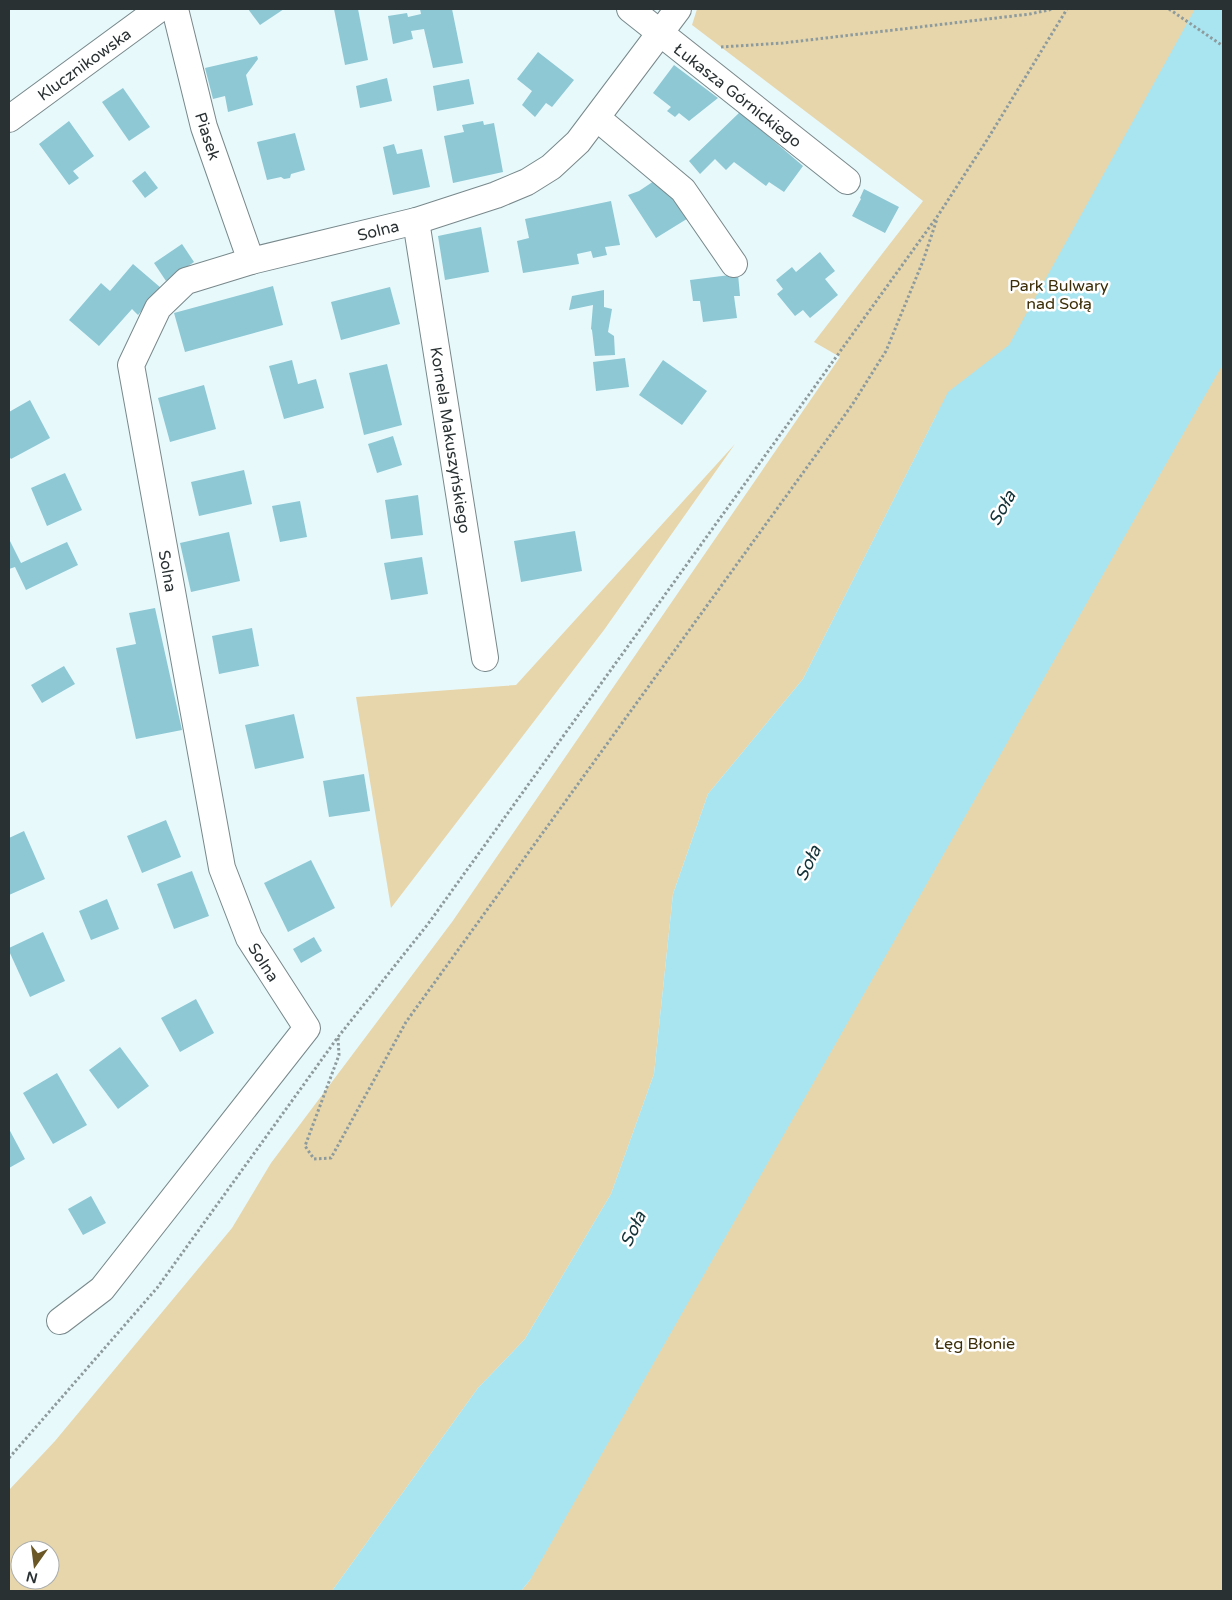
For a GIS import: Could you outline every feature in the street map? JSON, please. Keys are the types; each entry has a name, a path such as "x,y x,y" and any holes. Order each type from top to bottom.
{"street":[{"name":"Klucznikowska","path":"9,119 158,9"},
{"name":"Piasek","path":"175,9 204,127 251,261"},
{"name":"Łukasza Górnickiego","path":"630,9 847,181"},
{"name":"Solna","path":"60,1321 102,1289 307,1028 249,938 222,868 131,365 158,308 186,281 251,261 416,221 496,195 527,182 551,168 578,142 597,118 671,42 678,9"},
{"path":"597,118 683,190 734,264"},
{"name":"Kornela Makuszyńskiego","path":"416,221 485,658"}],"path":[{"path":"671,42 783,43 1020,15 1053,9"},
{"path":"9,1458 157,1288 338,1037 434,916 939,214 1067,9"},
{"path":"1168,9 1223,46"},
{"path":"338,1037 339,1055 305,1146 314,1159 331,1158 406,1022 852,404 886,352 923,261 939,214"}],"green space":[{"path":"697,9 1223,9 1223,1591 521,1591 530,1580 937,414 803,679 708,794 673,894 654,1074 611,1194 525,1339 478,1388 332,1591 9,1591 9,1490 55,1441 232,1228 271,1163 452,922 840,357 814,342 923,201 692,25"},
{"path":"735,444 604,630 391,908 356,697 516,685"}],"water":[{"name":"Soła","path":"1195,9 1223,9 1223,364 530,1580 521,1591 332,1591 478,1388 525,1339 611,1194 654,1074 673,894 708,794 803,679 948,392 1009,345"}],"building":[{"path":"248,9 284,9 260,25"},
{"path":"334,9 358,9 368,60 345,65"},
{"path":"420,9 452,9 463,63 433,68 424,29 411,31 413,39 393,44 388,16 407,13 408,17 421,14"},
{"path":"538,52 574,80 552,107 546,103 535,117 522,105 532,91 517,79"},
{"path":"257,56 258,59 246,75 253,105 228,112 225,96 213,99 205,68"},
{"path":"674,65 718,98 689,121 679,113 675,117 667,111 671,107 653,93"},
{"path":"387,78 392,101 360,108 356,86"},
{"path":"469,79 474,104 437,111 433,86"},
{"path":"123,88 150,127 129,141 102,102"},
{"path":"740,112 803,166 784,192 769,182 766,186 734,162 726,170 715,159 700,174 689,161"},
{"path":"69,121 94,156 73,171 79,178 69,185 39,144"},
{"path":"483,121 484,125 494,123 503,172 453,183 444,136 464,132 462,125"},
{"path":"295,133 305,170 291,174 290,178 284,179 281,177 267,180 257,142"},
{"path":"394,144 397,154 422,149 430,187 393,195 383,147"},
{"path":"145,171 158,188 145,198 132,181"},
{"path":"660,177 690,217 656,238 628,195 639,191"},
{"path":"864,189 899,207 885,233 852,216"},
{"path":"611,201 620,245 605,247 607,255 593,258 591,251 577,254 579,264 523,273 517,241 529,238 525,219"},
{"path":"481,227 489,272 445,280 438,236"},
{"path":"182,244 194,262 166,281 154,263"},
{"path":"820,252 835,271 825,279 838,295 810,318 803,310 795,316 777,294 783,289 776,280 792,267 796,272"},
{"path":"133,264 161,288 138,315 132,309 99,346 69,320 101,283 110,291"},
{"path":"738,274 740,296 734,296 737,318 703,322 700,301 693,301 690,280"},
{"path":"273,286 283,325 185,352 174,313"},
{"path":"390,287 400,324 341,340 331,302"},
{"path":"604,290 604,307 612,309 608,332 614,336 615,355 595,356 591,329 593,305 569,310 572,296"},
{"path":"625,358 629,387 596,391 593,362"},
{"path":"292,360 298,384 316,379 324,408 284,419 269,366"},
{"path":"663,360 707,391 682,425 639,395"},
{"path":"387,364 402,425 364,435 349,373"},
{"path":"204,385 216,429 170,442 158,398"},
{"path":"30,400 50,438 11,459 9,456 9,412"},
{"path":"393,436 402,465 377,473 368,444"},
{"path":"244,470 252,504 199,516 191,482"},
{"path":"65,473 82,510 47,526 31,488"},
{"path":"418,495 423,535 391,539 385,500"},
{"path":"300,501 307,537 280,542 272,506"},
{"path":"575,531 582,571 521,582 514,541"},
{"path":"229,532 240,581 191,592 180,543"},
{"path":"10,541 21,563 67,542 78,565 26,590 15,567 9,569"},
{"path":"422,557 428,594 391,600 384,563"},
{"path":"155,608 182,730 136,739 116,648 136,644 129,613"},
{"path":"252,628 259,666 219,674 212,636"},
{"path":"64,666 75,684 42,703 31,685"},
{"path":"294,714 304,758 255,769 245,725"},
{"path":"364,774 370,811 329,817 323,781"},
{"path":"166,820 181,857 142,873 127,836"},
{"path":"24,831 45,879 9,895 9,838"},
{"path":"311,860 335,908 288,932 264,883"},
{"path":"192,871 209,916 174,929 157,884"},
{"path":"107,899 119,929 91,940 79,911"},
{"path":"43,932 65,981 30,997 9,948"},
{"path":"314,937 322,951 301,963 293,949"},
{"path":"196,999 214,1033 180,1052 161,1018"},
{"path":"120,1047 149,1086 118,1109 89,1070"},
{"path":"57,1073 87,1125 53,1144 23,1093"},
{"path":"9,1129 25,1159 9,1168"},
{"path":"91,1196 106,1223 83,1235 68,1209"}],"park label":[{"name":"Park Bulwary nad Sołą","path":"1059,294"},
{"name":"Łęg Błonie","path":"975,1343"}]}
